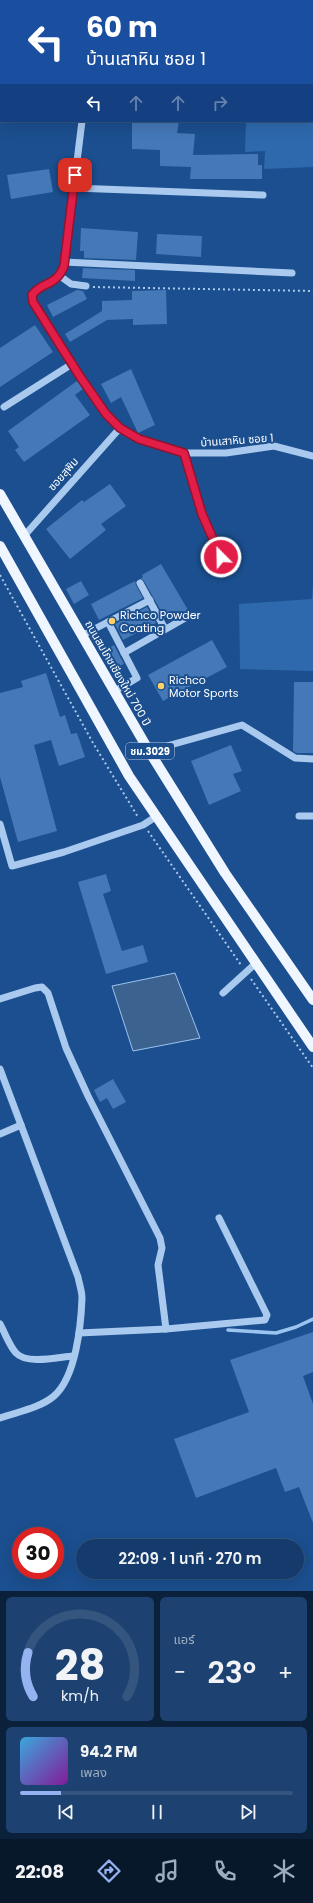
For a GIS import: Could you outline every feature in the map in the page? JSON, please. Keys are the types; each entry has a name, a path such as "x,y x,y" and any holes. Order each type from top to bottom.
{"main road":[{"name":"ถนนสมโภชเชียงใหม่ 700 ปี","path":"0,494 149,751 225,873 313,1000"},
{"name":"ชม.3029","path":"0,546 129,776 313,1047"}],"street":[{"path":"82,122 64,262 60,276 68,283 86,286"},
{"path":"74,188 263,195"},
{"path":"64,262 292,273"},
{"name":"บ้านเสาหิน ซอย 1","path":"60,276 35,291 32,295 33,302 106,414 120,428 139,439 184,453 226,453 274,446 313,456"},
{"path":"4,406 72,364"},
{"name":"ซอยสุพิม","path":"24,536 120,428"},
{"path":"184,453 202,514 221,557"},
{"path":"140,582 165,629"},
{"path":"83,636 150,600"},
{"path":"124,653 187,617"},
{"path":"108,622 137,678 115,690"},
{"path":"149,751 242,725 295,758 313,759"},
{"path":"0,824 2,841 12,866 64,852 143,825 157,816"},
{"path":"298,816 313,816"},
{"path":"223,994 256,964"},
{"path":"0,999 42,987 48,993 66,1048 88,1096 160,1238 162,1248 158,1265 166,1329"},
{"path":"0,1069 78,1276 82,1296 79,1333 68,1377 62,1389 38,1405 0,1418"},
{"path":"0,1134 21,1125"},
{"path":"79,1333 166,1329 265,1320 267,1314 219,1218"},
{"path":"0,1324 12,1348 22,1358 38,1360 73,1356"}],"path":[{"path":"86,286 313,291"}],"shaded area":[{"path":"246,122 313,122 313,167 264,169 265,151 245,152"},
{"path":"313,582 313,671 240,669 239,604 312,599"},
{"path":"175,973 200,1038 133,1051 112,986"}],"building":[{"path":"132,122 179,122 177,133 195,134 193,155 258,154 258,165 262,165 262,179 190,179 191,167 160,166 160,150 132,149"},
{"path":"49,169 53,192 11,199 7,175"},
{"path":"81,228 138,232 136,260 84,258 84,251 80,251"},
{"path":"157,234 202,236 201,257 156,254"},
{"path":"83,268 135,270 135,281 82,278"},
{"path":"77,290 83,291 87,299 53,317 47,305"},
{"path":"166,290 167,324 133,325 133,319 107,320 70,342 65,334 102,311 102,301 132,300 132,291"},
{"path":"35,325 53,352 0,387 0,348"},
{"path":"131,369 155,425 138,433 121,397 111,403 101,384"},
{"path":"77,381 83,389 75,395 90,415 24,462 15,450 19,447 8,431"},
{"path":"110,484 126,506 101,524 106,530 70,559 46,529 82,500 84,502"},
{"path":"161,564 188,610 169,621 167,617 165,618 141,578 143,577 142,575"},
{"path":"81,581 89,595 74,604 66,589"},
{"path":"135,581 143,598 99,620 91,604"},
{"path":"147,607 156,623 123,640 115,624"},
{"path":"212,640 227,667 163,701 148,675"},
{"path":"114,645 124,664 112,669 103,651"},
{"path":"46,673 60,717 65,715 71,734 77,733 85,757 59,766 51,740 34,745 57,831 18,842 0,777 0,693 23,687 21,681"},
{"path":"294,682 313,682 313,753 296,753 293,751"},
{"path":"231,745 242,771 233,774 241,791 209,805 191,761"},
{"path":"106,874 111,891 103,894 122,951 143,945 148,962 106,974 78,882"},
{"path":"113,1079 126,1102 113,1109 107,1098 100,1102 94,1090"},
{"path":"313,1332 313,1372 303,1376 313,1404 313,1523 299,1487 285,1492 276,1468 196,1498 174,1439 249,1412 230,1360"}],"waterway":[{"path":"228,1330 276,1333 296,1327 313,1319"}],"place":[{"name":"Richco Powder Coating","path":"112,621"},
{"name":"Richco Motor Sports","path":"161,686"}],"route":[{"path":"75,175 64,266 60,276 35,291 32,295 33,302 79,375 106,414 120,428 139,439 184,453 202,514 221,557"}]}
